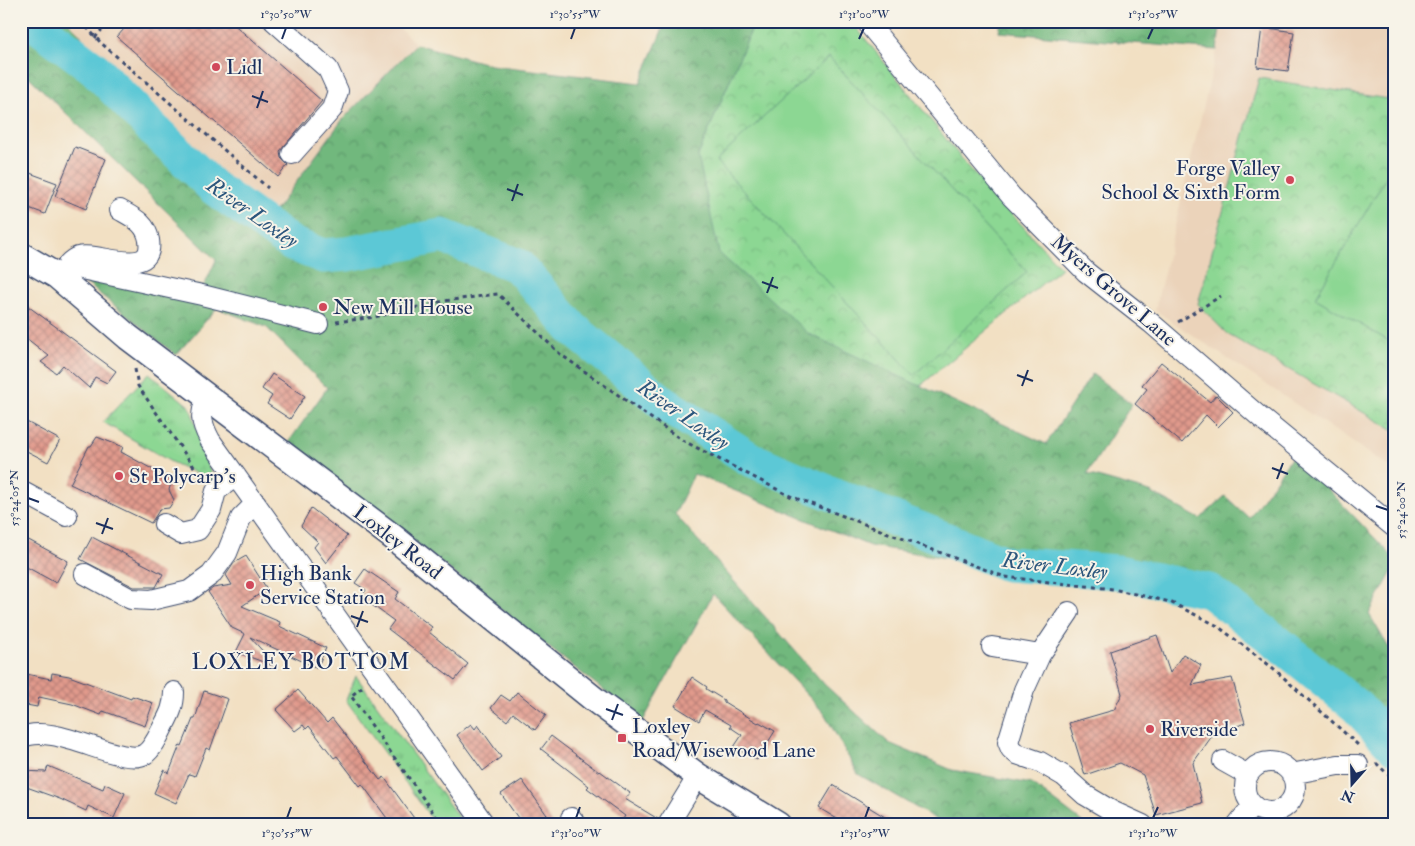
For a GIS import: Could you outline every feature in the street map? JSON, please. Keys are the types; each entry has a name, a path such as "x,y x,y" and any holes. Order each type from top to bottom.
{"main road":[{"name":"Loxley Road","path":"21,255 57,276 128,337 401,543 595,700 698,776 778,825"}],"street":[{"path":"274,21 328,69 338,91 332,109 292,154"},
{"name":"Myers Grove Lane","path":"866,21 1011,196 1086,272 1394,527"},
{"path":"57,276 68,264 79,257 128,262 137,261 146,256 150,248 148,235 142,223 120,210"},
{"path":"57,276 77,268 202,295 318,324"},
{"path":"207,395 201,413 203,426 210,440 485,825"},
{"path":"164,524 181,534 198,530 212,510 216,491 236,476"},
{"path":"21,491 67,516"},
{"path":"84,574 131,599 151,600 189,591 211,575 227,553 241,518 256,503"},
{"path":"1069,612 1040,654 1024,690 1008,742 1010,749 1017,754 1040,762 1064,776 1085,794 1112,811 1143,825"},
{"path":"992,648 1040,654"},
{"path":"21,738 48,734 124,756 139,757 147,752 160,732 174,704 174,692"},
{"path":"1291,774 1365,759"},
{"path":"1223,761 1248,776"},
{"path":"1272,762 1287,768 1291,774 1295,789 1293,797 1288,804 1276,811 1265,811 1253,805 1248,798 1246,787 1248,776 1258,765 1272,762"},
{"path":"668,825 698,776"},
{"path":"1238,825 1253,805"}],"path":[{"path":"81,21 96,38 268,188"},
{"path":"96,38 109,21"},
{"path":"120,21 123,23 124,21"},
{"path":"318,324 375,317 444,301 498,294 560,354 682,440 790,496 1005,577 1113,589 1170,602 1216,625 1273,668 1365,759 1394,780"},
{"path":"1163,334 1175,324 1221,296"},
{"path":"128,337 138,386 204,482 216,491"},
{"path":"378,674 351,696 442,825"}],"shaded area":[{"path":"69,21 392,21 416,44 343,119 272,215 103,70"},
{"name":"Forge Valley School & Sixth Form","path":"1221,21 1394,21 1394,470 1155,310 1217,50"}],"green space":[{"path":"26,21 67,21 79,33 103,70 272,215 343,119 416,44 491,65 640,83 666,21 755,21 698,156 809,334 1046,444 1092,374 1132,404 1087,474 1150,492 1200,519 1225,496 1249,518 1294,454 1394,558 1394,568 1369,614 1389,648 1394,649 1394,751 1349,700 1292,651 1130,571 1061,563 998,566 870,546 694,474 675,514 825,685 889,743 952,770 1032,784 1086,825 946,825 858,774 824,713 713,594 643,721 288,443 327,388 266,327 217,308 176,355 80,278 204,286 216,260 21,69 21,25"},
{"path":"755,21 851,21 967,165 1061,268 920,386 809,334 719,253 698,156"},
{"path":"1001,21 1221,21 1217,50 999,32"},
{"path":"829,57 1027,272 914,375 716,161"},
{"name":"Forge Valley School & Sixth Form","path":"1259,78 1394,100 1394,430 1227,334 1198,304"},
{"path":"1394,164 1394,344 1315,298"},
{"path":"149,373 190,407 213,481 171,462 103,422"},
{"path":"356,676 464,825 436,825 346,700"}],"building":[{"name":"Lidl","path":"131,21 230,21 322,101 280,151 281,158 288,165 278,177 117,37"},
{"path":"1262,27 1294,32 1288,71 1257,67"},
{"path":"75,147 106,159 86,209 55,196"},
{"path":"27,172 57,183 45,214 21,205 21,188"},
{"path":"21,301 116,371 107,383 95,377 89,388 63,365 56,373 41,362 49,356 21,334"},
{"path":"1161,362 1210,402 1216,395 1233,412 1218,427 1206,415 1182,443 1135,404 1147,389 1142,385"},
{"path":"272,374 305,396 290,419 267,404 272,396 262,389"},
{"path":"21,419 60,440 48,462 21,448"},
{"name":"St Polycarp's","path":"97,437 123,447 121,452 172,480 169,490 174,500 169,508 160,509 151,523 70,484 89,446"},
{"path":"311,508 347,536 326,563 314,547 318,542 301,526"},
{"path":"21,536 68,561 56,583 21,564"},
{"path":"92,537 163,574 156,587 134,587 80,559"},
{"path":"246,556 267,589 242,606 280,622 279,626 326,648 317,668 250,637 277,667 236,652 245,634 232,628 208,592 213,588 232,585 226,575 234,563"},
{"path":"365,569 399,592 395,599 432,627 429,632 468,664 455,680 388,629 394,621 361,597 366,590 355,583"},
{"name":"Riverside","path":"1157,635 1170,673 1183,654 1201,665 1192,685 1232,678 1245,723 1212,736 1193,763 1202,803 1156,815 1143,775 1120,763 1085,775 1069,723 1114,710 1122,694 1110,651"},
{"path":"21,673 51,679 52,673 69,676 131,699 132,696 153,703 145,726 103,711 101,715 72,704 39,697 37,707 21,704"},
{"path":"692,677 707,687 706,689 724,700 724,702 775,731 757,760 734,747 742,735 730,727 731,725 705,710 699,721 675,706"},
{"path":"298,690 327,723 332,718 380,780 384,777 419,825 392,825 362,784 360,786 337,756 334,758 309,726 306,729 303,725 295,731 276,710"},
{"path":"204,691 228,699 210,750 206,748 195,776 189,774 176,803 154,793 164,770 169,773 180,745 182,746 193,719 195,719"},
{"path":"517,692 546,715 535,730 513,713 507,721 491,708 501,695 510,701"},
{"path":"471,724 475,729 478,725 501,757 483,771 457,735"},
{"path":"551,736 630,793 625,799 658,819 656,825 619,825 625,816 587,788 589,786 541,749"},
{"path":"48,766 103,789 105,784 125,793 114,818 88,806 86,811 21,785 21,771 46,772"},
{"path":"522,780 554,825 523,825 501,794"},
{"path":"833,785 898,825 847,825 819,808"}],"waterway":[{"name":"River Loxley","path":"31,21 95,69 213,187 292,244 323,256 347,254 442,236 518,266 573,329 665,404 750,459 1007,564 1117,572 1209,591 1277,642 1357,707 1394,747"}],"place":[{"name":"Lidl","path":"216,67"},
{"name":"Forge Valley School & Sixth Form","path":"1290,180"},
{"name":"New Mill House","path":"323,307"},
{"name":"St Polycarp's","path":"119,476"},
{"name":"High Bank Service Station","path":"250,585"},
{"name":"Riverside","path":"1150,729"},
{"name":"Loxley Road/Wisewood Lane","path":"622,738"}],"district":[{"name":"LOXLEY BOTTOM","path":"301,661"}]}
